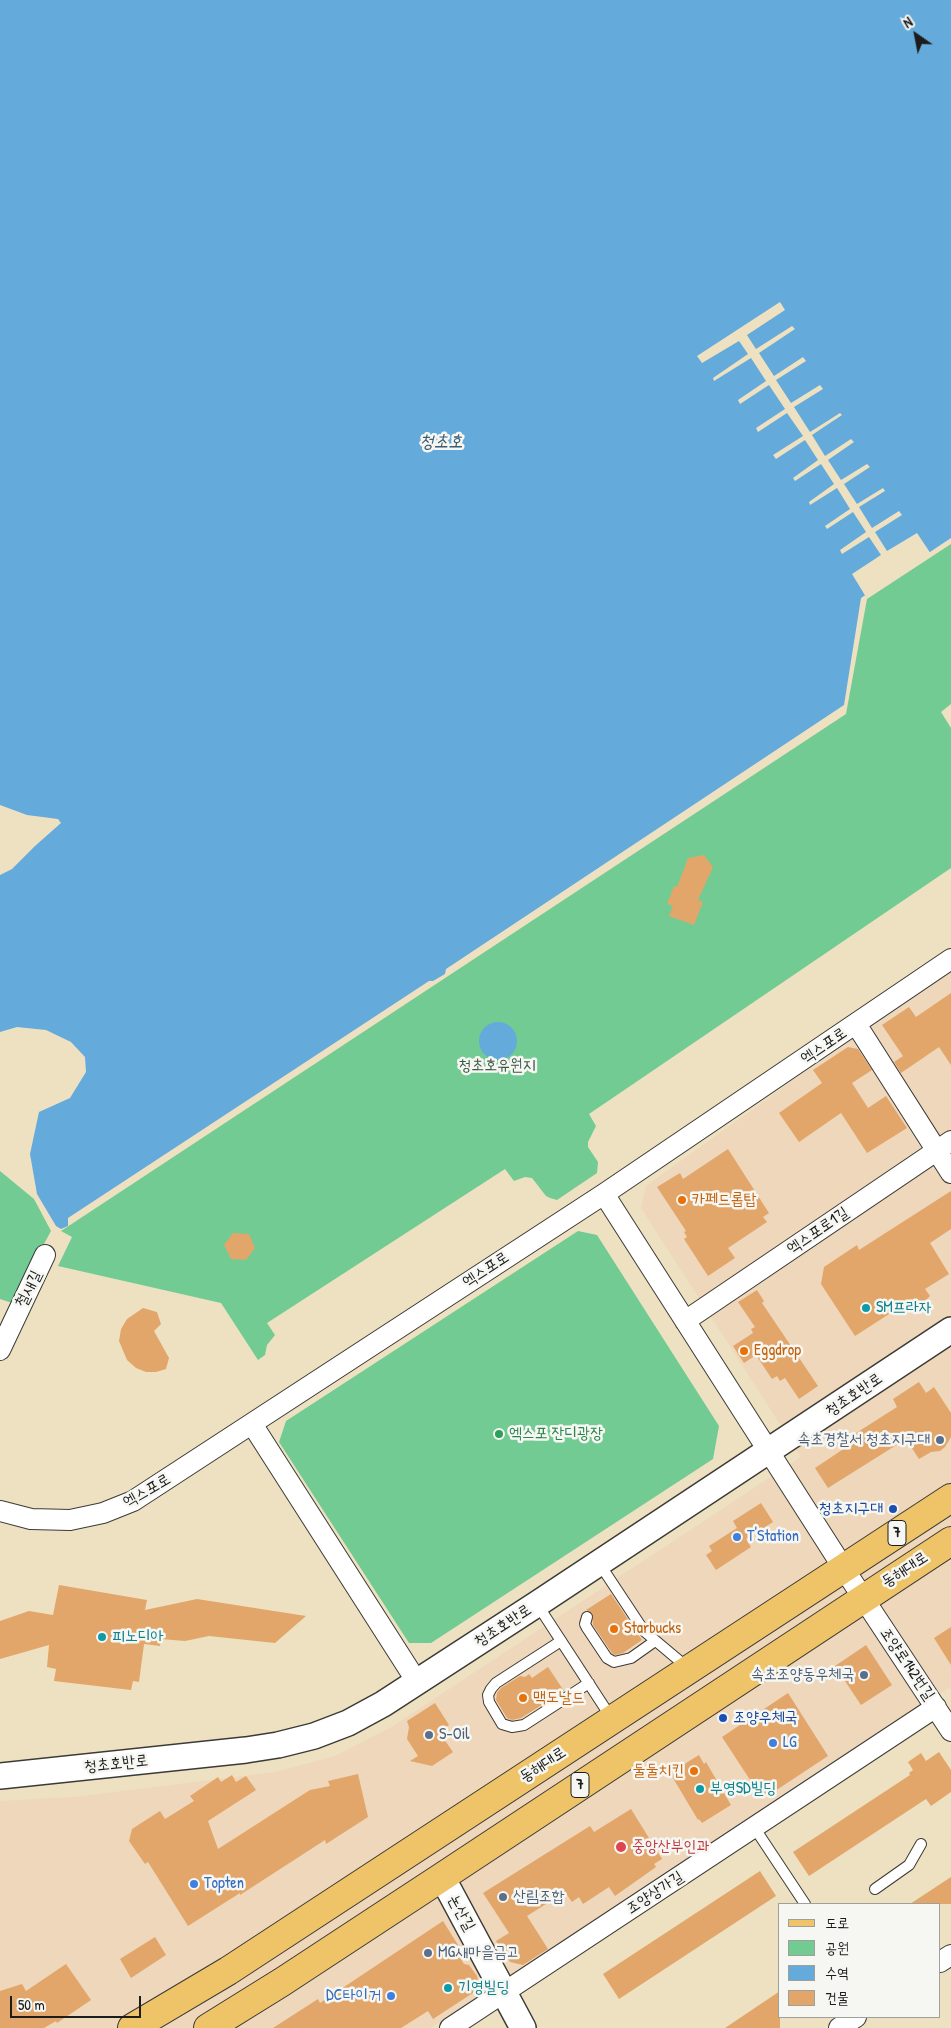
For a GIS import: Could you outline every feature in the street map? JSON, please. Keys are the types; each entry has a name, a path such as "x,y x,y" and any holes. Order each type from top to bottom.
{"main road":[{"name":"동해대로","path":"132,2028 228,1970 951,1498"},
{"name":"동해대로","path":"208,2028 282,1982 951,1541"}],"street":[{"name":"엑스포로","path":"0,1511 32,1519 54,1520 87,1517 119,1508 146,1493 604,1194 951,959"},
{"path":"856,1024 944,1146 951,1173"},
{"name":"엑스포로1길","path":"685,1321 944,1146"},
{"name":"조양로142번길","path":"604,1194 768,1452 951,1731"},
{"name":"철새길","path":"0,1350 45,1255"},
{"name":"청초호반로","path":"0,1776 278,1745 314,1736 348,1723 383,1704 537,1604 951,1330"},
{"path":"252,1424 417,1682"},
{"name":"조양상가길","path":"450,2028 936,1707"},
{"name":"논산길","path":"442,1877 523,2028"},
{"path":"839,2028 854,2018"}],"lane":[{"path":"599,1563 644,1631 690,1669"},
{"path":"615,1600 627,1605"},
{"path":"537,1604 612,1719"},
{"path":"587,1617 585,1624 587,1628 607,1658 614,1662 625,1661 655,1642"},
{"path":"561,1641 493,1686 488,1695 489,1702 502,1724 512,1727 524,1725 589,1683"},
{"path":"754,1827 804,1903"},
{"path":"875,1888 909,1865 921,1844"}],"shaded area":[{"path":"951,972 951,1690 949,1688 430,2028 0,2028 0,1801 74,1797 275,1772 335,1756 393,1726 801,1457 641,1208 646,1186 788,1084"}],"green space":[{"name":"청초호유원지","path":"951,544 951,704 941,712 951,728 951,868 589,1114 596,1126 588,1142 588,1147 598,1162 597,1173 557,1200 546,1196 532,1178 525,1177 514,1181 505,1169 267,1323 275,1335 267,1345 265,1355 258,1360 221,1303 58,1266 72,1237 61,1231 846,714 867,599"},
{"path":"0,1171 34,1199 51,1231 12,1303 0,1299"},
{"name":"엑스포 잔디광장","path":"578,1231 597,1235 719,1426 713,1459 431,1643 409,1643 279,1442 286,1421"}],"water":[{"name":"청초호","path":"0,0 951,0 951,538 861,598 844,705 446,969 445,974 433,981 429,981 68,1218 68,1226 61,1229 56,1226 37,1194 30,1154 39,1112 70,1098 86,1072 85,1057 71,1042 46,1030 17,1027 0,1032 0,875 12,869 61,823 58,819 27,815 0,805"},
{"path":"498,1022 511,1028 517,1041 511,1054 498,1060 485,1054 479,1041 485,1028"}],"pier":[{"path":"780,302 785,310 747,335 756,349 792,326 795,329 759,353 774,376 803,357 806,361 776,380 791,403 820,385 823,389 794,407 810,432 840,413 842,415 812,435 825,456 851,439 854,442 828,460 841,480 867,464 870,467 844,484 857,504 883,488 885,491 859,507 872,528 899,511 902,515 875,532 887,551 917,533 931,554 866,597 852,574 881,555 869,537 842,554 840,550 866,532 853,512 827,529 825,526 850,509 837,488 810,505 809,502 834,484 821,464 795,481 793,478 818,460 805,440 776,459 773,455 803,436 787,413 758,432 756,428 785,409 769,385 740,404 738,400 766,381 751,358 714,381 713,378 748,354 739,341 702,363 697,356"}],"building":[{"path":"704,855 713,867 698,900 703,902 694,925 669,916 673,906 667,904 674,886 677,887 688,858"},
{"path":"951,993 951,1065 939,1047 901,1073 894,1062 903,1056 882,1025 909,1007 916,1017"},
{"path":"848,1047 858,1049 872,1070 852,1083 868,1108 886,1096 907,1128 867,1153 841,1113 799,1142 779,1113 822,1083 813,1070"},
{"path":"728,1149 769,1213 763,1217 767,1222 728,1248 735,1258 708,1276 684,1239 687,1237 684,1232 686,1231 657,1187 680,1173 683,1179"},
{"path":"951,1191 951,1229 930,1243 949,1274 925,1289 930,1296 926,1300 904,1314 900,1307 855,1336 821,1284 824,1267 857,1245 859,1250"},
{"path":"233,1233 249,1234 255,1248 246,1260 231,1259 224,1245"},
{"path":"757,1290 764,1301 762,1303 818,1386 799,1399 785,1378 780,1381 777,1376 772,1379 756,1355 744,1363 733,1346 753,1333 751,1329 755,1327 738,1302"},
{"path":"143,1308 157,1312 161,1324 154,1331 169,1358 166,1369 156,1372 146,1372 136,1368 127,1360 119,1341 121,1329 127,1319"},
{"path":"919,1382 926,1393 934,1387 951,1413 951,1437 945,1447 940,1451 931,1452 919,1459 906,1439 828,1488 815,1468 857,1440 853,1435 897,1407 893,1399"},
{"path":"761,1503 773,1522 746,1539 751,1547 716,1570 706,1555 712,1551 709,1546 737,1528 733,1521"},
{"name":"피노디아","path":"59,1585 147,1600 145,1610 197,1599 306,1616 275,1643 209,1636 185,1641 161,1639 160,1646 144,1644 139,1682 133,1681 131,1690 54,1681 56,1669 47,1667 49,1645 0,1659 0,1621 29,1611 53,1615"},
{"name":"Starbucks","path":"611,1594 642,1640 623,1653 615,1655 593,1625 592,1613 586,1610"},
{"path":"951,1627 951,1665 934,1638"},
{"name":"속초조양동우체국","path":"866,1645 892,1685 861,1705 835,1666"},
{"path":"548,1667 564,1691 521,1718 512,1720 507,1718 496,1700 497,1693 501,1688 520,1676 525,1677 529,1674 532,1678"},
{"path":"788,1693 828,1756 769,1795 758,1792 722,1737"},
{"path":"435,1703 449,1725 439,1732 453,1752 432,1766 410,1761 418,1756 407,1739 409,1727 407,1721"},
{"path":"939,1752 951,1770 951,1792 931,1806 926,1799 809,1876 793,1852 910,1775 909,1773 913,1770 908,1762 921,1753 926,1761"},
{"name":"부영SD빌딩","path":"699,1755 704,1764 706,1762 731,1805 702,1823 698,1820 670,1773"},
{"path":"358,1774 368,1817 326,1844 325,1840 188,1926 148,1862 145,1864 129,1841 132,1829 160,1811 165,1819 194,1801 190,1796 218,1777 221,1782 232,1775 236,1782 246,1776 256,1790 208,1821 218,1849 310,1790 330,1786 328,1781"},
{"path":"631,1809 662,1859 654,1864 656,1867 615,1896 609,1887 583,1904 579,1897 572,1902 565,1892 527,1916 548,1949 523,1965 510,1962 496,1941 509,1933 483,1893 590,1826 594,1832"},
{"path":"760,1871 776,1896 619,1999 603,1974"},
{"path":"951,1877 951,1904 912,1903"},
{"path":"443,1921 458,1945 454,1948 464,1964 469,1965 477,1976 479,1989 433,2019 428,2011 401,2028 273,2028 318,1999 320,2003"},
{"path":"155,1937 166,1955 131,1978 120,1959"},
{"path":"66,1964 91,2000 57,2023 56,2021 44,2028 0,2028 0,1991 22,1984 26,1991"},
{"path":"778,1992 780,2028 725,2028"}],"place":[{"name":"카페드롭탑","path":"682,1200"},
{"name":"SM프라자","path":"866,1308"},
{"name":"Eggdrop","path":"744,1351"},
{"name":"엑스포 잔디광장","path":"499,1434"},
{"name":"속초경찰서 청초지구대","path":"940,1440"},
{"name":"청초지구대","path":"893,1509"},
{"name":"T'Station","path":"737,1537"},
{"name":"Starbucks","path":"614,1629"},
{"name":"피노디아","path":"102,1637"},
{"name":"속초조양동우체국","path":"864,1675"},
{"name":"맥도날드","path":"523,1698"},
{"name":"조양우체국","path":"723,1718"},
{"name":"S-Oil","path":"429,1735"},
{"name":"LG","path":"773,1743"},
{"name":"둘둘치킨","path":"694,1771"},
{"name":"부영SD빌딩","path":"700,1789"},
{"name":"중앙산부인과","path":"621,1847"},
{"name":"Topten","path":"194,1884"},
{"name":"산림조합","path":"503,1897"},
{"name":"MG새마을금고","path":"428,1953"},
{"name":"기영빌딩","path":"448,1988"},
{"name":"DC타이거","path":"391,1996"}]}
